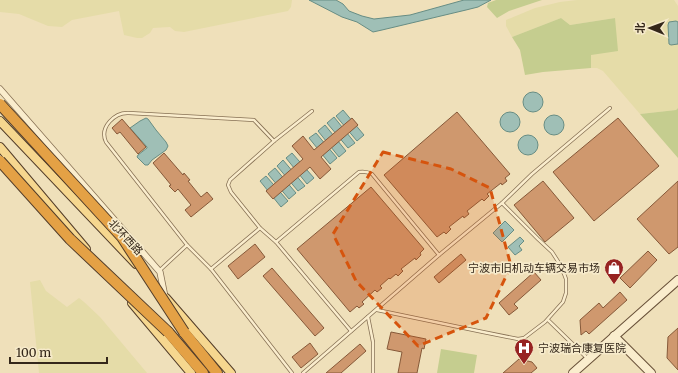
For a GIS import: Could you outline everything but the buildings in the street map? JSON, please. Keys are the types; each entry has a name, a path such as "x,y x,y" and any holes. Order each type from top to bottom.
{"highway":[{"path":"0,104 122,237 184,332 217,373"},
{"path":"0,161 70,239 168,332 203,373"}],"main road":[{"name":"北环西路","path":"0,121 146,274 231,373"},
{"path":"0,147 191,373"},
{"path":"573,373 678,280"},
{"path":"614,336 651,373"}],"street":[{"path":"0,89 159,271 165,297"}],"lane":[{"path":"303,373 439,255 502,203 532,174 610,108"},
{"path":"312,111 274,141 230,180 228,185 231,192 260,228 276,242 351,331"},
{"path":"274,141 254,120 124,112 118,114 107,124 104,130 106,142 187,245 211,269 292,373"},
{"path":"276,242 359,172 363,171 372,174 439,255"},
{"path":"377,310 518,338 524,338 548,320 563,302 566,293 566,279 561,266 552,252 502,203"},
{"path":"211,269 260,228"},
{"path":"159,271 187,245"},
{"path":"368,317 373,342 373,373"},
{"path":"548,320 588,359"}],"highlighted area":[{"path":"383,152 451,169 490,188 511,266 486,318 418,346 356,281 333,234"}],"shaded area":[{"path":"0,0 292,0 291,7 288,11 184,32 175,31 170,27 153,28 150,33 142,38 137,38 124,35 119,11 72,20 62,27 48,26 19,14 0,12"},
{"path":"577,0 674,0 678,6 678,108 676,110 640,114 603,71 597,68 591,68 591,55 615,18 570,25 561,18 512,37 506,26 506,20 535,8 560,2"},
{"path":"40,280 46,291 67,307 79,298 84,302 100,317 147,373 39,373 30,282"}],"green space":[{"path":"496,0 542,0 509,11 497,18 487,7 488,3"},
{"path":"561,18 570,25 615,18 618,51 591,55 591,68 525,75 520,50 512,37"},
{"path":"678,108 678,158 640,114 676,110"},
{"path":"441,349 477,355 474,373 437,373"}],"water":[{"path":"309,0 336,0 343,4 349,11 374,19 410,15 464,0 491,0 478,7 373,32 357,22 342,17"},
{"path":"669,22 678,22 678,44 671,45 669,44 668,25"},
{"path":"529,92 537,92 543,98 543,106 537,112 529,112 523,106 523,98"},
{"path":"343,110 364,135 357,141 336,116"},
{"path":"506,112 514,112 520,118 520,126 514,132 506,132 500,126 500,118"},
{"path":"550,115 558,115 564,121 564,129 558,135 550,135 544,129 544,121"},
{"path":"334,117 355,143 348,148 327,123"},
{"path":"146,118 168,146 166,150 152,160 148,165 145,165 137,157 147,147 130,128"},
{"path":"325,125 346,151 339,157 318,131"},
{"path":"316,133 337,158 330,164 309,138"},
{"path":"524,135 532,135 538,141 538,149 532,155 524,155 518,149 518,141"},
{"path":"292,153 314,178 307,184 286,158"},
{"path":"283,160 305,186 298,191 277,166"},
{"path":"275,168 296,193 289,199 268,174"},
{"path":"266,176 288,201 281,207 260,181"},
{"path":"505,221 514,230 502,242 493,233"},
{"path":"520,237 524,241 519,246 522,250 515,255 508,247"}],"place":[{"name":"宁波市旧机动车辆交易市场","path":"614,285"},
{"name":"宁波瑞合康复医院","path":"524,365"}]}
